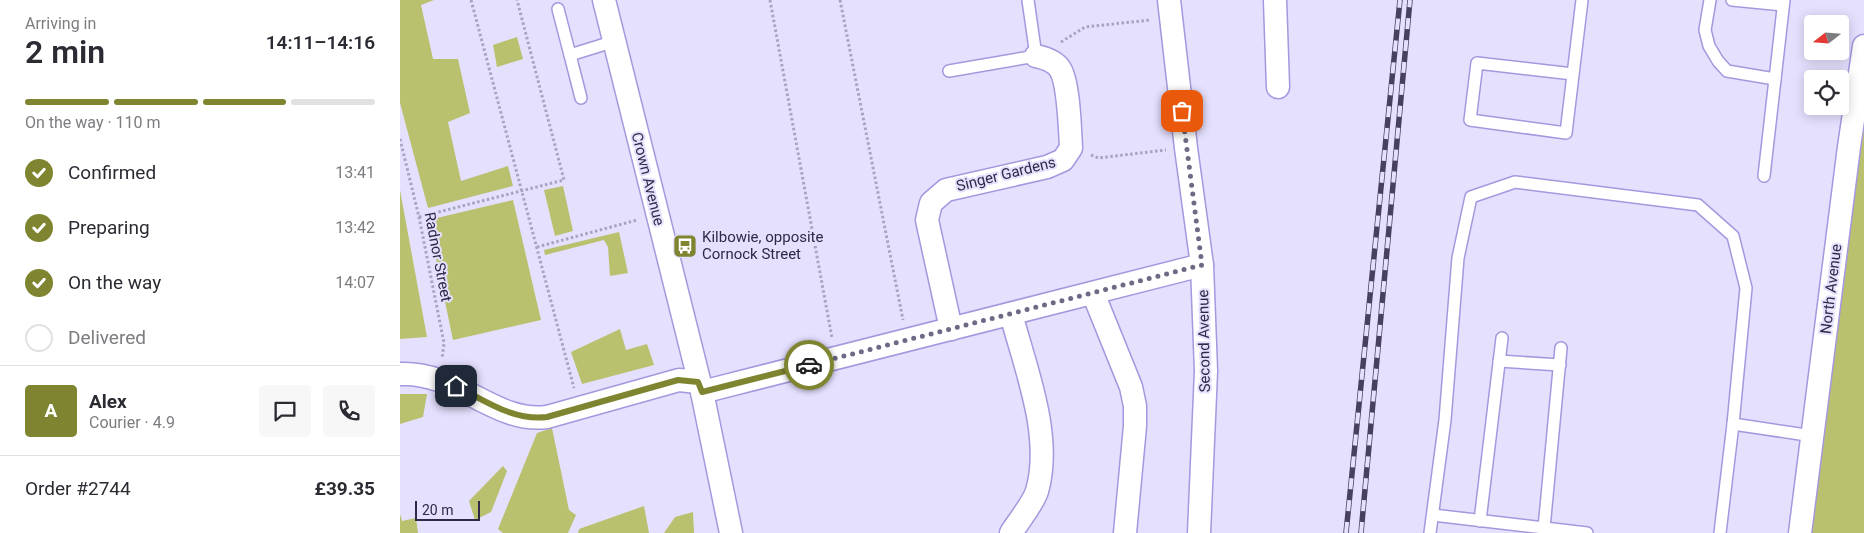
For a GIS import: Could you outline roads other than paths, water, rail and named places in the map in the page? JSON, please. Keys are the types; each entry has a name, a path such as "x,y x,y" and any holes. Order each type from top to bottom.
{"street":[{"name":"Crown Avenue","path":"604,0 700,387 731,533"},
{"path":"1275,0 1278,87"},
{"name":"Second Avenue","path":"1170,9 1202,265 1206,371 1199,533"},
{"name":"North Avenue","path":"1800,533 1812,436 1856,148 1864,46"},
{"name":"Singer Gardens","path":"951,329 927,220 931,203 946,190 1047,167 1063,160 1071,148 1067,94 1060,69 1050,60 1036,56"},
{"path":"400,374 412,374 440,380 524,418 547,417 678,380 700,387 836,358 1202,265"},
{"path":"1094,293 1131,387 1135,406 1126,533"},
{"path":"1011,314 1038,414 1043,451 1037,492 1011,533"}],"lane":[{"path":"949,71 1036,56 1028,0"},
{"path":"1573,74 1477,63 1470,120 1566,133 1582,0"},
{"path":"1710,0 1705,30 1709,46 1726,71 1775,79"},
{"path":"1732,0 1783,3 1764,176"},
{"path":"558,9 581,98"},
{"path":"570,55 614,41"},
{"path":"1430,533 1445,420 1458,258 1471,197 1515,182 1698,205 1733,236 1746,288 1720,533"},
{"path":"1480,521 1502,338"},
{"path":"1544,528 1561,348"},
{"path":"1499,360 1560,365"},
{"path":"1733,424 1812,436"},
{"path":"1433,516 1587,533"}],"railway":[{"path":"1346,533 1400,0"},
{"path":"1361,533 1410,0"}],"place":[{"name":"Kilbowie, opposite Cornock Street","path":"685,246"}]}
